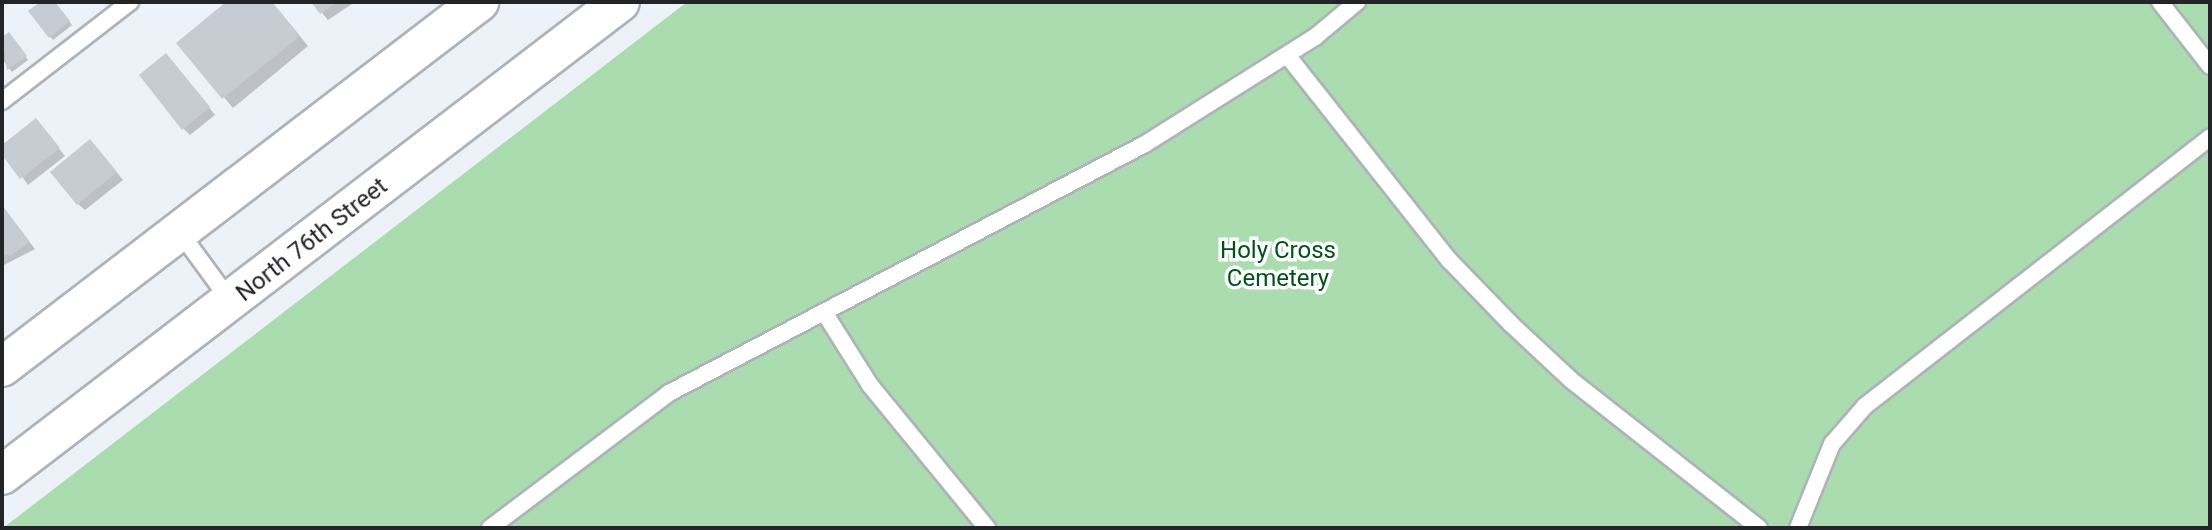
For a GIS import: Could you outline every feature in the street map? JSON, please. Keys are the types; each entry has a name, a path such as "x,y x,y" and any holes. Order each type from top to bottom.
{"main road":[{"path":"2,367 479,2"},
{"name":"North 76th Street","path":"2,475 620,2"}],"lane":[{"path":"2,101 130,2"},
{"path":"490,528 669,393 1061,191 1287,55 1357,2"},
{"path":"2160,2 2210,64"},
{"path":"1287,55 1449,260 1511,324 1571,380 1759,528"},
{"path":"1798,528 1832,444 1865,406 2210,137"},
{"path":"179,231 230,302"},
{"path":"824,312 870,385 987,528"}],"green space":[{"name":"Holy Cross Cemetery","path":"687,2 2210,2 2210,528 3,528"}],"building":[{"path":"40,2 55,2 70,21 49,38 28,11"},
{"path":"226,2 272,2 300,36 222,99 176,43"},
{"path":"311,2 337,2 320,14"},
{"path":"9,32 27,56 7,70 2,37"},
{"path":"166,53 210,107 182,130 139,75"},
{"path":"36,118 60,148 20,179 2,155 2,145"},
{"path":"90,139 117,172 77,205 50,172"},
{"path":"2,205 30,242 10,256 2,254"}]}
